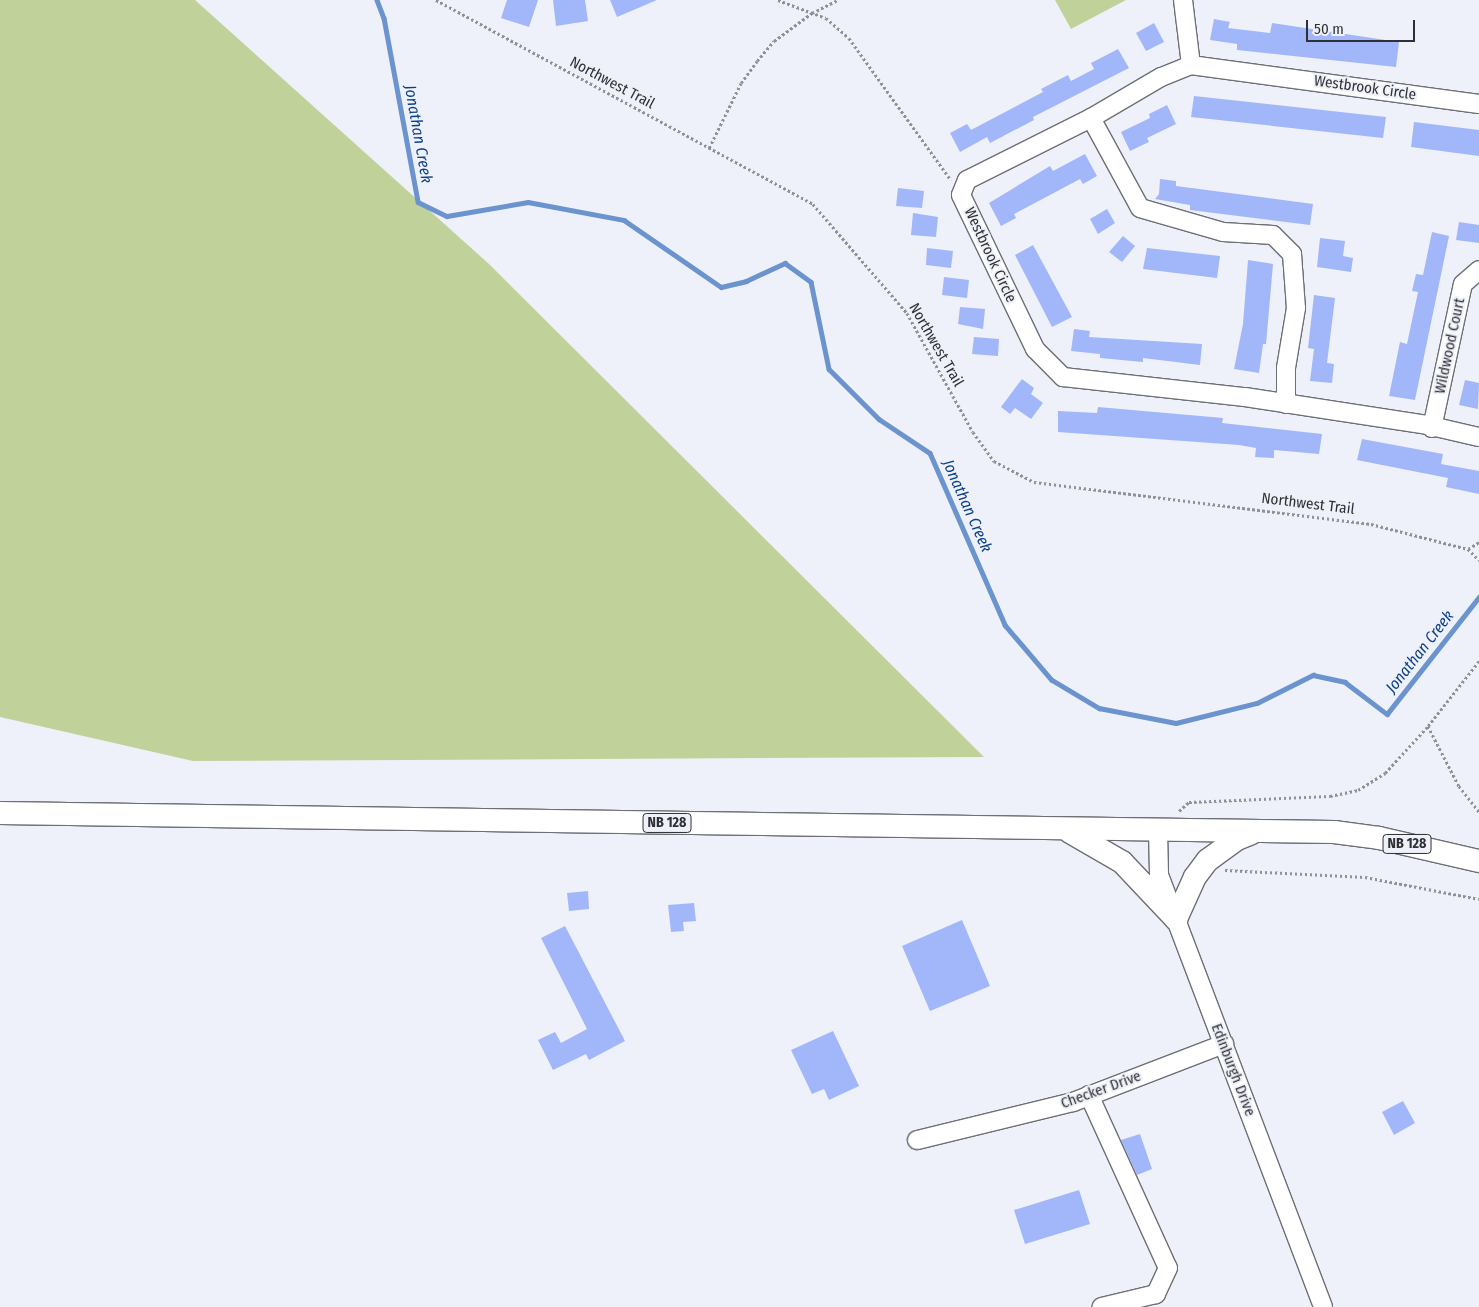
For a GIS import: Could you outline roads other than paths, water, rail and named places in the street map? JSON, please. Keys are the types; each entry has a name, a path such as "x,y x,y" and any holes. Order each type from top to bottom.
{"main road":[{"name":"NB 128","path":"0,813 1334,832 1379,838 1479,861"},
{"path":"1065,829 1122,862 1176,919 1195,877 1208,860 1237,839 1258,831"}],"street":[{"path":"1183,0 1191,65"},
{"name":"Westbrook Circle","path":"1479,104 1191,65 1161,77 1091,118 967,180 961,195 1035,350 1063,377 1286,404 1426,425 1432,428 1479,437"},
{"path":"1091,118 1140,208 1223,232 1273,235 1292,254 1296,308 1286,368 1286,404"},
{"name":"Wildwood Court","path":"1432,428 1463,284 1479,270"},
{"name":"Edinburgh Drive","path":"1158,830 1159,874 1323,1307"},
{"name":"Checker Drive","path":"917,1140 1073,1102 1224,1044"},
{"path":"1089,1095 1168,1268 1156,1294 1102,1307"}],"waterway":[{"name":"Jonathan Creek","path":"377,0 384,18 418,202 447,216 528,202 624,220 721,287 746,281 785,263 811,282 829,369 879,419 930,453 1005,625 1052,680 1099,708 1176,723 1257,703 1313,675 1345,682 1387,714 1479,597"}]}
